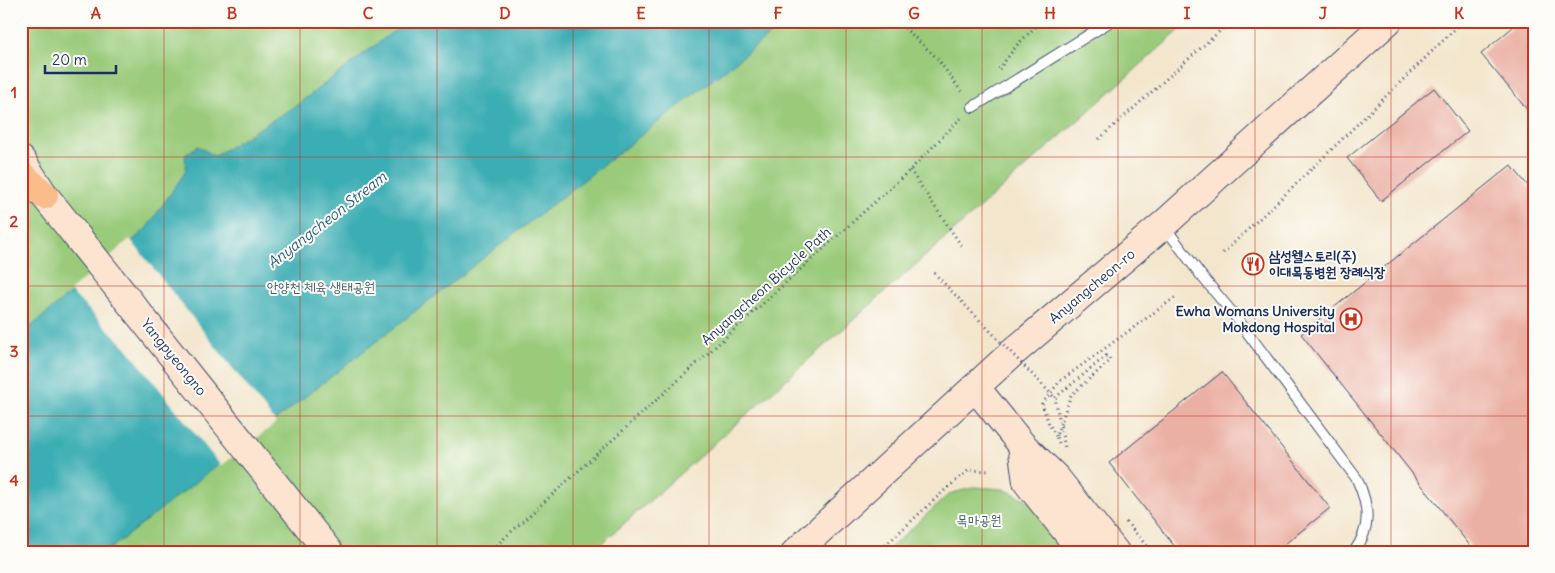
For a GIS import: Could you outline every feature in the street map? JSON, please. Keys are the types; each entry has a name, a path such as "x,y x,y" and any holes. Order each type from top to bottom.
{"main road":[{"name":"Anyangcheon-ro","path":"796,552 976,388 1010,354 1163,225 1388,21"},
{"name":"Yangpyeongno","path":"21,160 44,194 329,552"},
{"path":"21,175 44,194"},
{"path":"976,388 1022,445 1056,478 1115,552"},
{"path":"1022,445 1027,482 1083,552"}],"lane":[{"path":"972,106 1111,21"},
{"path":"1163,225 1235,316 1357,479 1368,519 1366,531 1354,552"}],"path":[{"path":"897,21 937,58 972,106"},
{"path":"995,76 1017,45 1041,21"},
{"path":"1099,139 1231,21"},
{"path":"1223,253 1464,21"},
{"name":"Anyangcheon Bicycle Path","path":"489,552 910,170 972,106"},
{"path":"910,170 963,248"},
{"path":"934,273 1055,398 1065,449 1049,424 1042,404 1060,381 1177,296"},
{"path":"1055,398 1106,356 1109,357 1110,361 1071,395 1056,436"},
{"path":"878,552 969,470 990,471"}],"green space":[{"name":"안양천 체육 생태공원","path":"21,21 1190,21 592,552 21,552"},
{"name":"목마공원","path":"975,487 1003,489 1034,503 1073,552 886,552 949,494"}],"water":[{"name":"Anyangcheon Stream","path":"407,21 788,21 106,552 21,552 21,335 146,229 186,171 185,155 198,146 215,156 298,104"}],"pier":[{"path":"130,239 276,423 221,466 126,347 70,291"}],"building":[{"path":"1520,21 1534,21 1534,118 1481,54"},
{"path":"1434,88 1468,131 1381,201 1347,158"},
{"path":"1511,165 1534,193 1534,552 1475,552 1301,334"},
{"path":"1222,372 1330,508 1275,552 1179,552 1109,463"}],"place":[{"name":"삼성웰스토리(주) 이대목동병원 장례식장","path":"1253,264"},
{"name":"Ewha Womans University Mokdong Hospital","path":"1351,319"}]}
